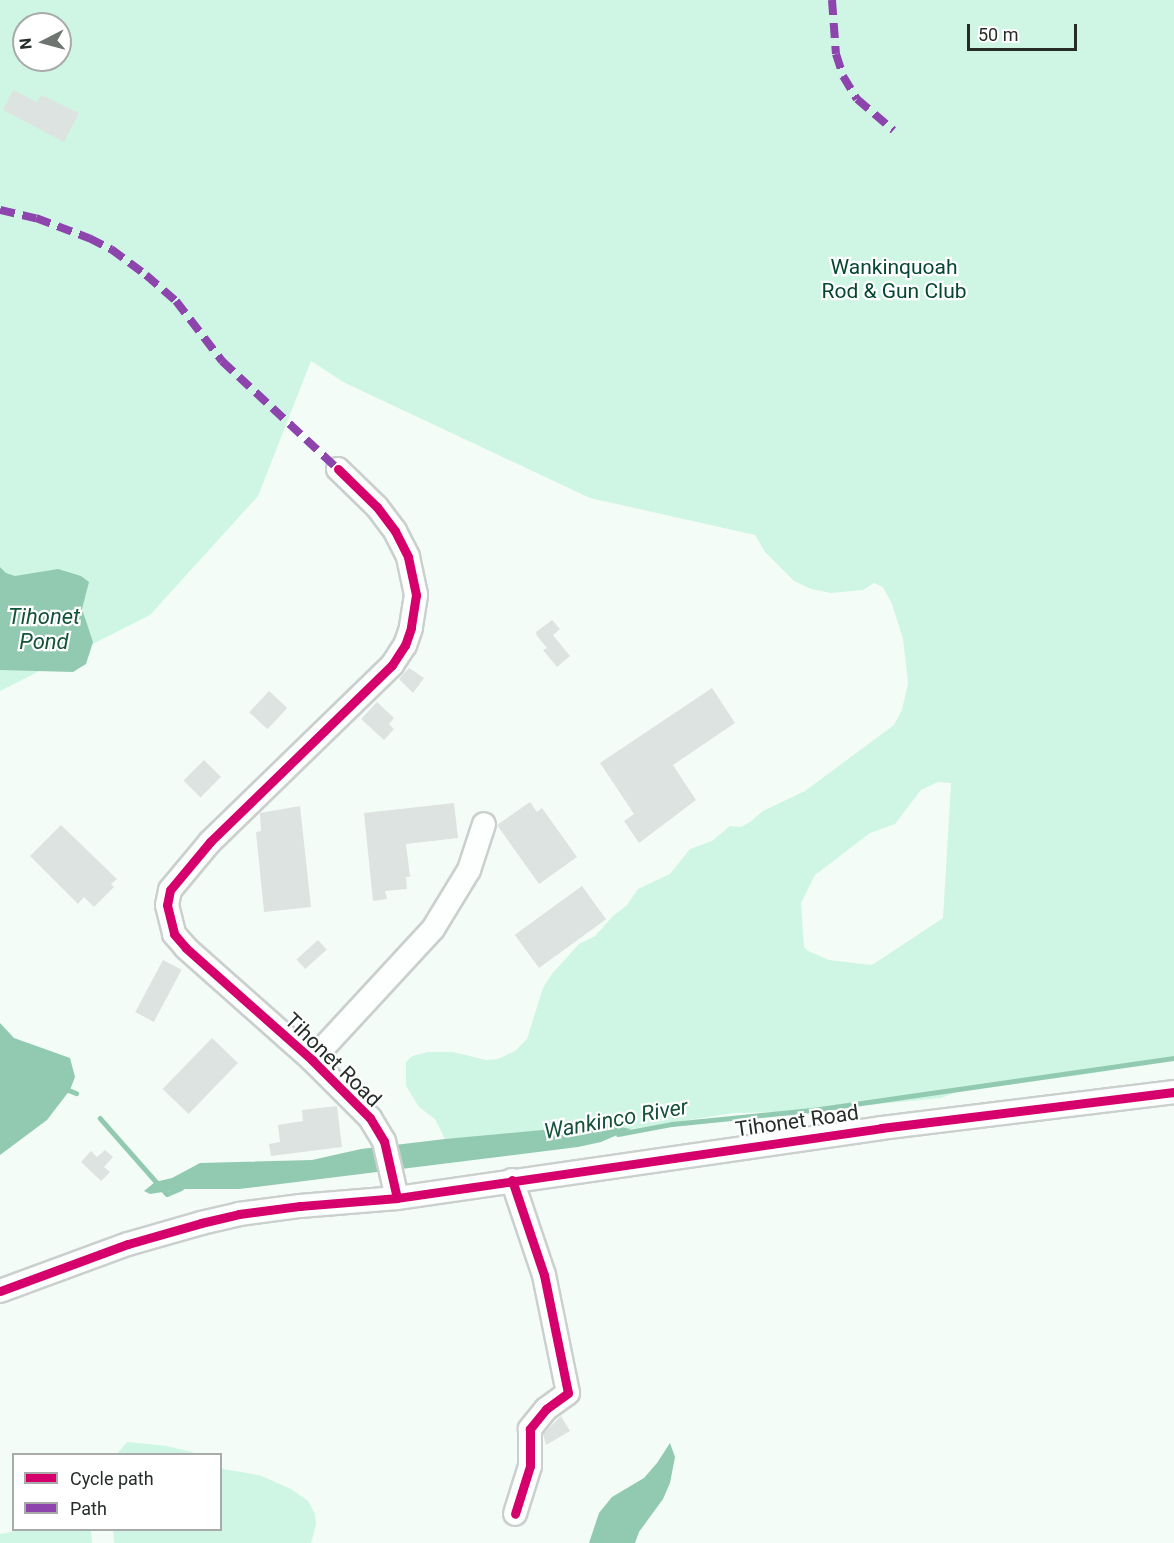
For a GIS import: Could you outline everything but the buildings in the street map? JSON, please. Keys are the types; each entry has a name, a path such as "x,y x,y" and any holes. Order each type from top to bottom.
{"street":[{"name":"Tihonet Road","path":"338,469 377,507 395,531 408,557 415,583 415,601 405,645 392,666 210,842 170,890 167,905 174,934 186,948 312,1060 370,1119 384,1141 397,1198 858,1131 1174,1092"},
{"path":"312,1060 433,929 469,870 484,824"},
{"path":"512,1180 544,1275 568,1393 546,1408 530,1429 530,1466 515,1514"},
{"path":"0,1291 128,1244 201,1223 300,1206 397,1198"}],"green space":[{"name":"Wankinquoah Rod & Gun Club","path":"0,0 1174,0 1174,1058 1129,1064 1108,1071 957,1092 941,1098 797,1112 734,1113 631,1129 606,1124 579,1125 516,1134 445,1139 435,1119 419,1107 406,1086 406,1062 412,1056 428,1052 453,1052 486,1060 498,1059 515,1051 527,1039 543,988 551,975 579,944 595,936 613,916 627,905 638,889 670,874 690,849 712,841 730,826 741,827 763,811 805,791 894,725 902,710 908,683 903,639 892,604 883,587 874,583 863,590 831,593 811,589 794,581 765,552 755,535 590,498 345,383 311,361 258,496 150,615 0,691","holes":["938,782 951,783 943,918 872,965 829,960 808,951 804,947 801,903 815,875 870,833 895,824 921,790"]},
{"path":"127,1442 167,1446 195,1453 118,1453"},
{"path":"222,1468 259,1475 291,1489 308,1501 315,1514 316,1524 311,1543 114,1543 113,1531 222,1531"},
{"path":"15,1531 91,1531 92,1543 0,1543 0,1534"}],"water":[{"name":"Tihonet Pond","path":"0,567 6,573 15,576 58,569 81,576 89,582 82,609 93,642 86,664 73,672 0,670"},
{"path":"0,1023 14,1038 70,1058 75,1077 70,1090 47,1120 0,1155"},
{"path":"606,1124 631,1129 601,1142 578,1147 239,1189 181,1189 150,1194 144,1191 155,1182 172,1178 200,1163 312,1160 361,1149"},
{"path":"670,1443 675,1457 670,1483 663,1499 639,1532 635,1543 589,1543 599,1513 612,1497 644,1478"}],"waterway":[{"name":"Wankinco River","path":"618,1134 672,1124 813,1110 1174,1058"},
{"name":"Wankinco River","path":"66,1089 76,1093"},
{"name":"Wankinco River","path":"100,1118 167,1194 181,1188"}],"marked path":[{"path":"832,0 836,54 843,76 857,99 893,130"},
{"path":"0,210 36,218 89,238 111,249 146,275 176,301 222,361 338,469"}],"cycle path":[{"path":"338,469 377,507 395,531 408,557 416,595 411,628 405,645 392,665 210,842 170,890 167,905 174,934 186,948 312,1060 370,1118 384,1141 397,1198 881,1128 1174,1092"},
{"path":"512,1180 544,1275 568,1393 546,1409 530,1429 530,1466 515,1514"},
{"path":"0,1291 128,1244 239,1214 300,1206 397,1198"}]}
